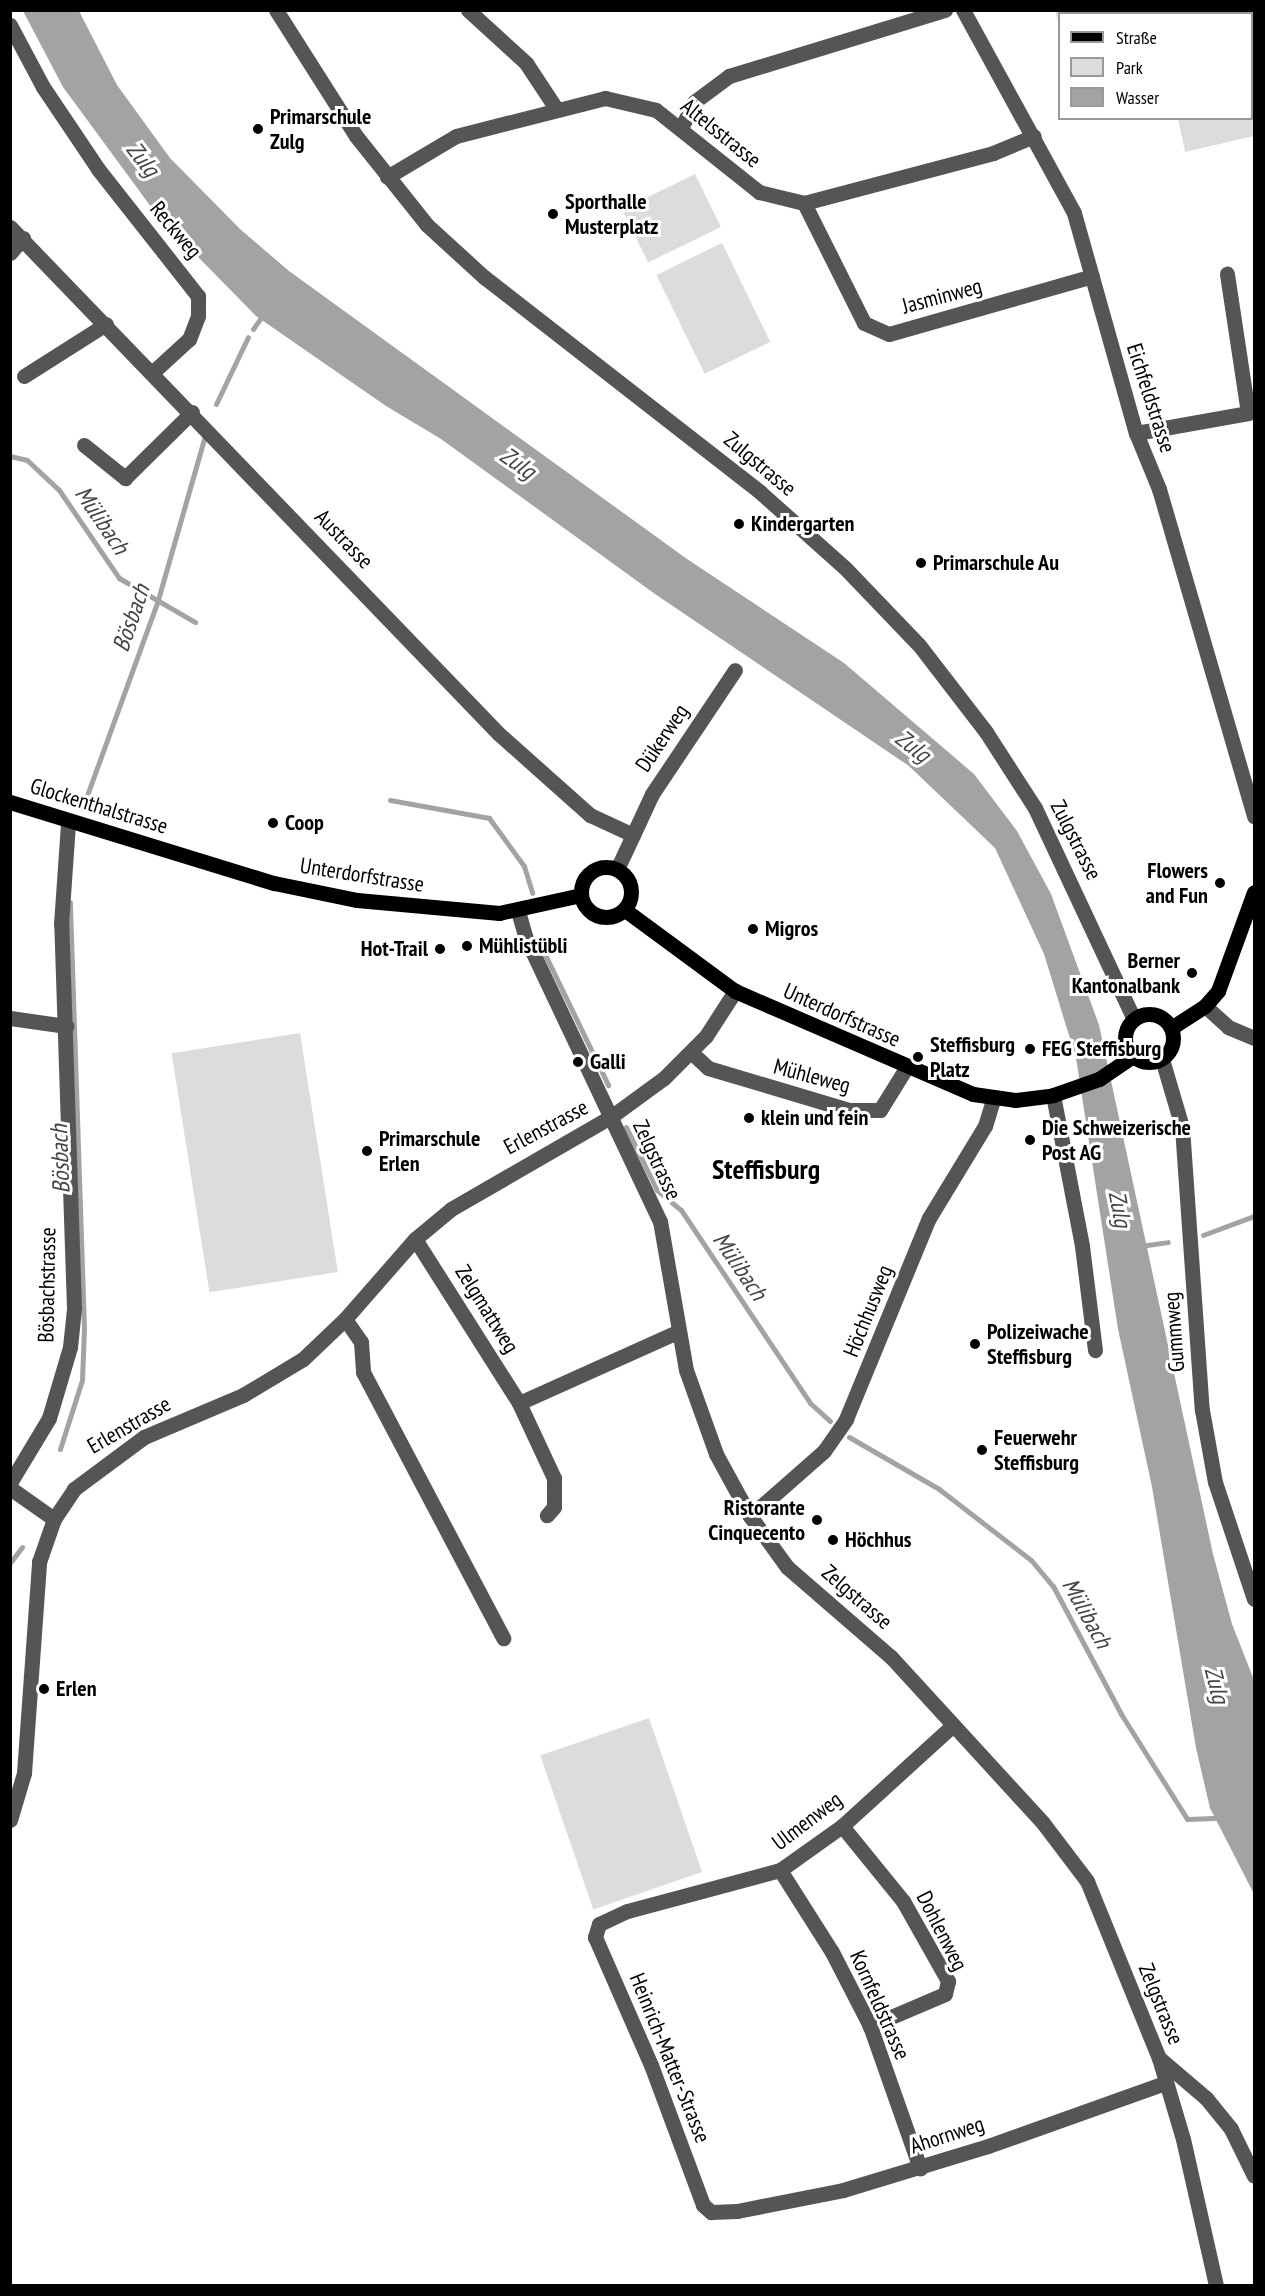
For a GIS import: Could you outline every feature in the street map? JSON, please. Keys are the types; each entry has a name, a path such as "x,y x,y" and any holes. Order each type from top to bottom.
{"main road":[{"name":"Glockenthalstrasse","path":"10,802 68,823 175,852"},
{"name":"Unterdorfstrasse","path":"175,852 274,883 347,898 451,910 518,911 581,895"},
{"path":"617,869 632,887 625,910 613,917 598,916 586,908 581,895 591,871 617,869"},
{"path":"1171,1028 1205,1006 1228,971 1254,892"},
{"name":"Unterdorfstrasse","path":"625,910 735,991 906,1068 993,1098 1059,1093"},
{"path":"1152,1014 1171,1028 1171,1048 1162,1059 1150,1063 1132,1056 1125,1041 1134,1019 1152,1014"},
{"path":"1059,1093 1112,1071 1132,1056"}],"street":[{"name":"Zulgstrasse","path":"276,10 387,177 469,265 760,492 839,562 919,645 986,732 1035,808 1134,1019"},
{"path":"468,10 526,63 555,107"},
{"path":"681,128 694,102 729,76 945,10"},
{"name":"Eichfeldstrasse","path":"963,10 1034,136 1074,213 1136,433 1159,489 1254,817"},
{"name":"Reckweg","path":"10,25 43,87 92,159 198,296 198,316 189,339 153,372"},
{"name":"Altelsstrasse","path":"387,177 456,136 555,107 605,98 633,101 681,128 718,164 759,192 804,203 993,153 1034,136"},
{"name":"Jasminweg","path":"804,203 864,323 889,334 1092,276"},
{"name":"Austrasse","path":"10,227 192,412 500,734 590,815 633,836"},
{"path":"10,253 23,238"},
{"path":"1136,433 1248,413 1227,274"},
{"path":"24,376 105,324"},
{"path":"84,445 125,478 192,412"},
{"name":"Dükerweg","path":"633,836 652,794 735,670"},
{"name":"Bösbachstrasse","path":"10,1483 49,1418 70,1347 74,1308 61,924 68,823"},
{"path":"617,869 633,836"},
{"name":"Zelgstrasse","path":"518,911 525,936 660,1221 677,1332 705,1429 750,1516 787,1567 891,1657 952,1726 1043,1822 1087,1881 1159,2058 1183,2139 1216,2286"},
{"name":"Erlenstrasse","path":"10,1820 24,1773 39,1562 54,1519 85,1478 126,1448 273,1378 303,1359 345,1319 415,1239 477,1190 612,1116 692,1053 735,991"},
{"path":"1205,1006 1228,1027 1254,1038"},
{"path":"10,1018 66,1026"},
{"name":"Mühleweg","path":"692,1053 708,1068 849,1110 880,1110 906,1068"},
{"name":"Gummweg","path":"1162,1059 1182,1127 1202,1410 1215,1482 1254,1599"},
{"path":"1059,1093 1095,1350"},
{"name":"Höchhusweg","path":"750,1516 824,1451 846,1419 929,1218 985,1126 993,1098"},
{"name":"Zelgmattweg","path":"415,1239 519,1403 554,1478 554,1507 547,1515"},
{"path":"345,1319 362,1342 363,1372 503,1638"},
{"path":"519,1403 677,1332"},
{"path":"10,1488 54,1519"},
{"name":"Ulmenweg","path":"627,1911 780,1870 842,1826 952,1726"},
{"name":"Dohlenweg","path":"842,1826 903,1901 948,1981 945,1994 870,2026"},
{"name":"Kornfeldstrasse","path":"780,1870 832,1952 870,2026 920,2168"},
{"name":"Heinrich-Matter-Strasse","path":"627,1911 599,1924 595,1937 651,2065 703,2205 711,2212 736,2211"},
{"path":"1159,2058 1206,2098 1231,2129 1254,2176"},
{"name":"Ahornweg","path":"736,2211 843,2190 920,2168 1165,2083"}],"green space":[{"path":"1055,11 1254,11 1254,136 1185,152 1178,120 1253,120 1253,12 1058,12 1058,22"},
{"path":"695,174 721,227 648,263 622,210"},
{"path":"722,243 770,342 705,374 656,275"},
{"path":"300,1033 338,1272 209,1292 172,1053"},
{"path":"649,1718 702,1872 593,1910 540,1755"}],"water":[{"name":"Zulg","path":"23,11 79,11 117,85 170,158 240,229 289,271 687,559 844,663 974,774 1017,831 1051,894 1099,1025 1213,1554 1232,1624 1254,1680 1254,1894 1210,1808 1196,1748 1152,1487 1118,1329 1076,1058 1044,954 995,848 909,766 655,594 441,439 386,406 256,316 157,215 63,87"}],"waterway":[{"name":"Bösbach","path":"253,329 264,313"},
{"name":"Bösbach","path":"216,404 248,337"},
{"name":"Bösbach","path":"82,809 157,603 205,436"},
{"name":"Mülibach","path":"10,456 27,460 59,490 119,578 195,622"},
{"name":"Mülibach","path":"390,800 489,818 524,866 532,893"},
{"name":"Bösbach","path":"60,1449 82,1380 84,1328 70,902"},
{"name":"Mülibach","path":"539,942 608,1085"},
{"name":"Mülibach","path":"626,1127 657,1190 681,1210 810,1403 830,1421"},
{"path":"1203,1235 1254,1216"},
{"path":"1140,1246 1168,1242"},
{"name":"Mülibach","path":"849,1437 939,1489 1031,1560 1053,1586 1121,1714 1187,1819 1221,1818"},
{"name":"Bösbach","path":"10,1563 22,1547"}],"place":[{"name":"Primarschule Zulg","path":"258,129"},
{"name":"Sporthalle Musterplatz","path":"553,214"},
{"name":"Kindergarten","path":"739,524"},
{"name":"Primarschule Au","path":"921,563"},
{"name":"Coop","path":"273,823"},
{"name":"Flowers and Fun","path":"1220,883"},
{"name":"Migros","path":"753,929"},
{"name":"Mühlistübli","path":"467,946"},
{"name":"Hot-Trail","path":"440,949"},
{"name":"Berner Kantonalbank","path":"1192,973"},
{"name":"FEG Steffisburg","path":"1030,1049"},
{"name":"Steffisburg Platz","path":"918,1057"},
{"name":"Galli","path":"578,1062"},
{"name":"klein und fein","path":"749,1118"},
{"name":"Die Schweizerische Post AG","path":"1030,1140"},
{"name":"Primarschule Erlen","path":"367,1151"},
{"name":"Polizeiwache Steffisburg","path":"975,1344"},
{"name":"Feuerwehr Steffisburg","path":"982,1450"},
{"name":"Ristorante Cinquecento","path":"817,1520"},
{"name":"Höchhus","path":"833,1540"},
{"name":"Erlen","path":"44,1689"}],"district":[{"name":"Steffisburg","path":"766,1169"}]}
